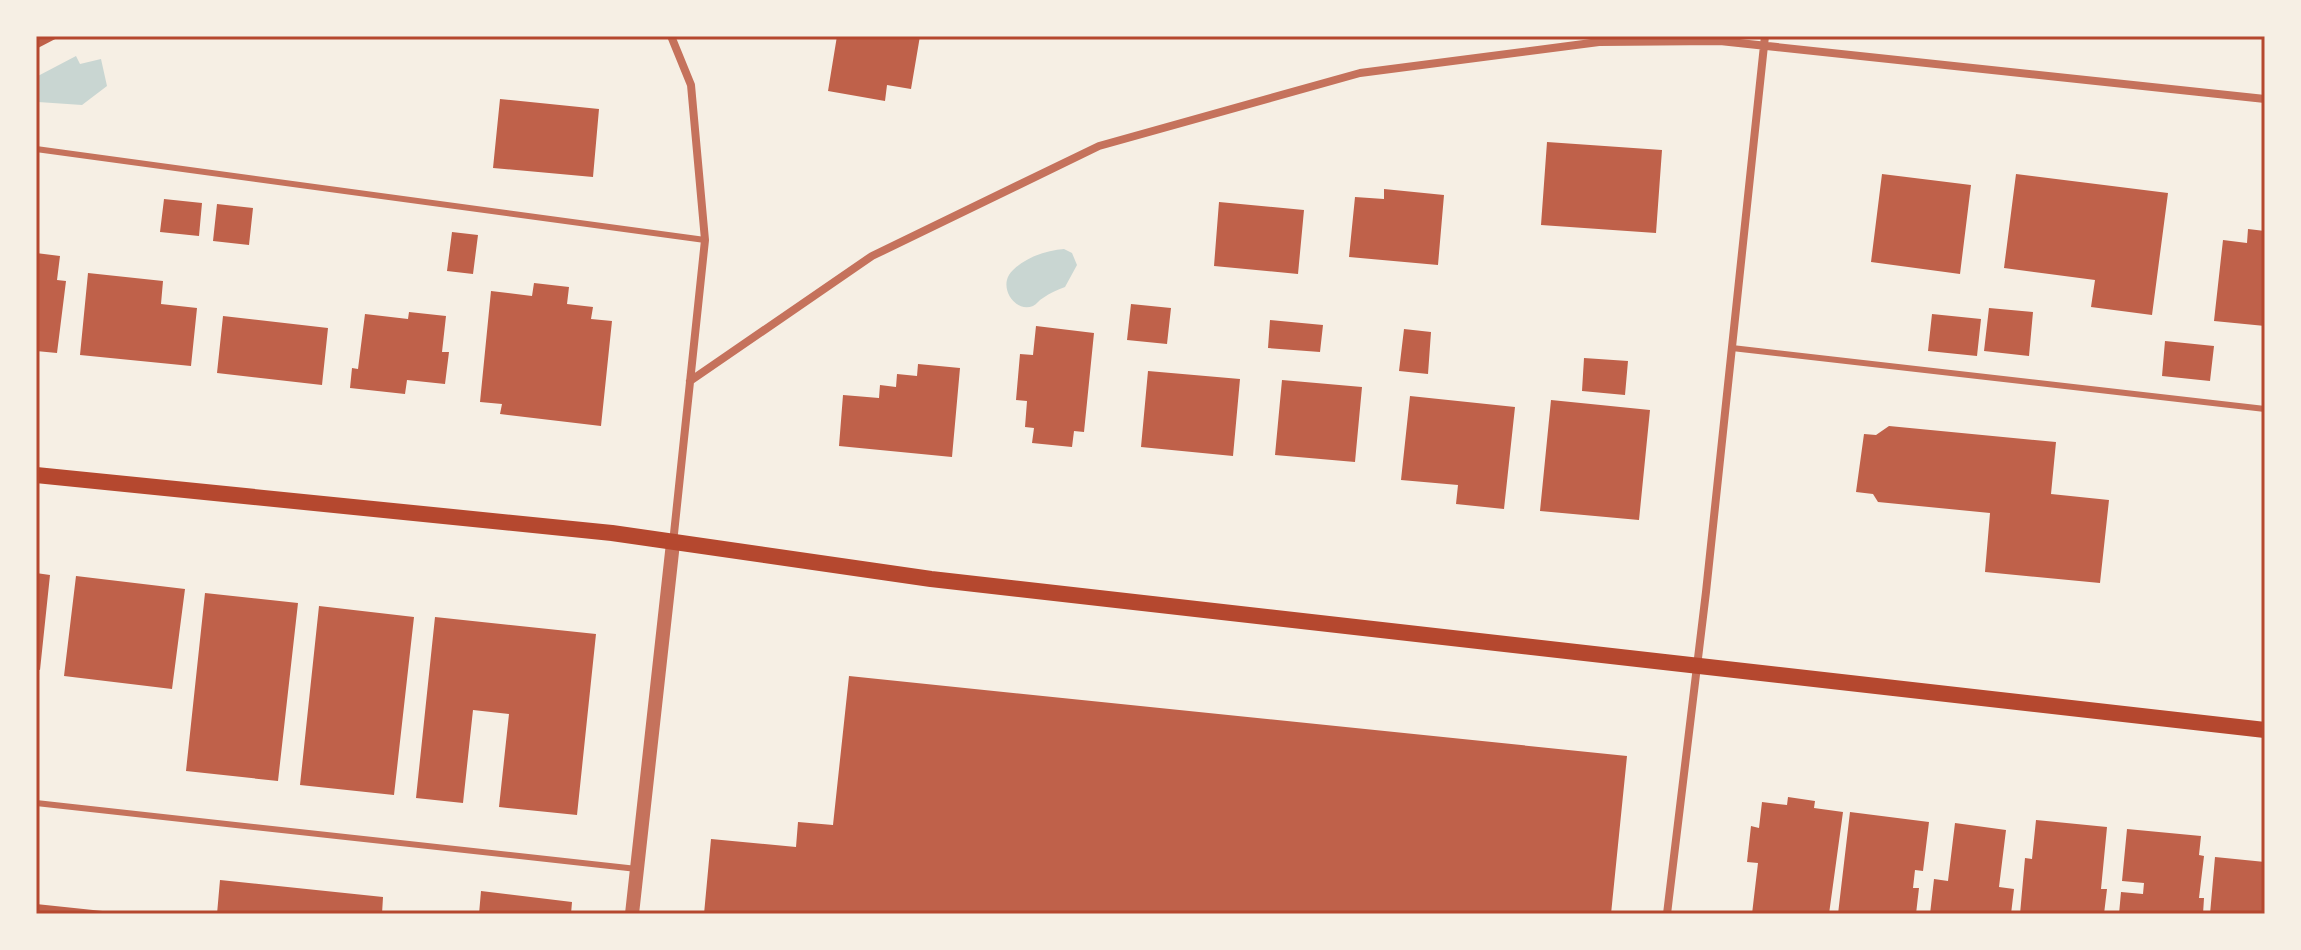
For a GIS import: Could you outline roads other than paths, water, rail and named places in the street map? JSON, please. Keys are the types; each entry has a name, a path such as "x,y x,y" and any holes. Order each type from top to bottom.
{"main road":[{"path":"36,475 612,533 931,579 2265,730"}],"street":[{"path":"632,914 705,240 691,85 671,36"},
{"path":"690,381 872,256 1099,146 1360,73 1599,42 1764,41 2265,99"},
{"path":"1667,914 1706,592 1764,41"}],"lane":[{"path":"36,149 705,240"},
{"path":"1732,348 2265,409"},
{"path":"36,803 637,869"}]}
